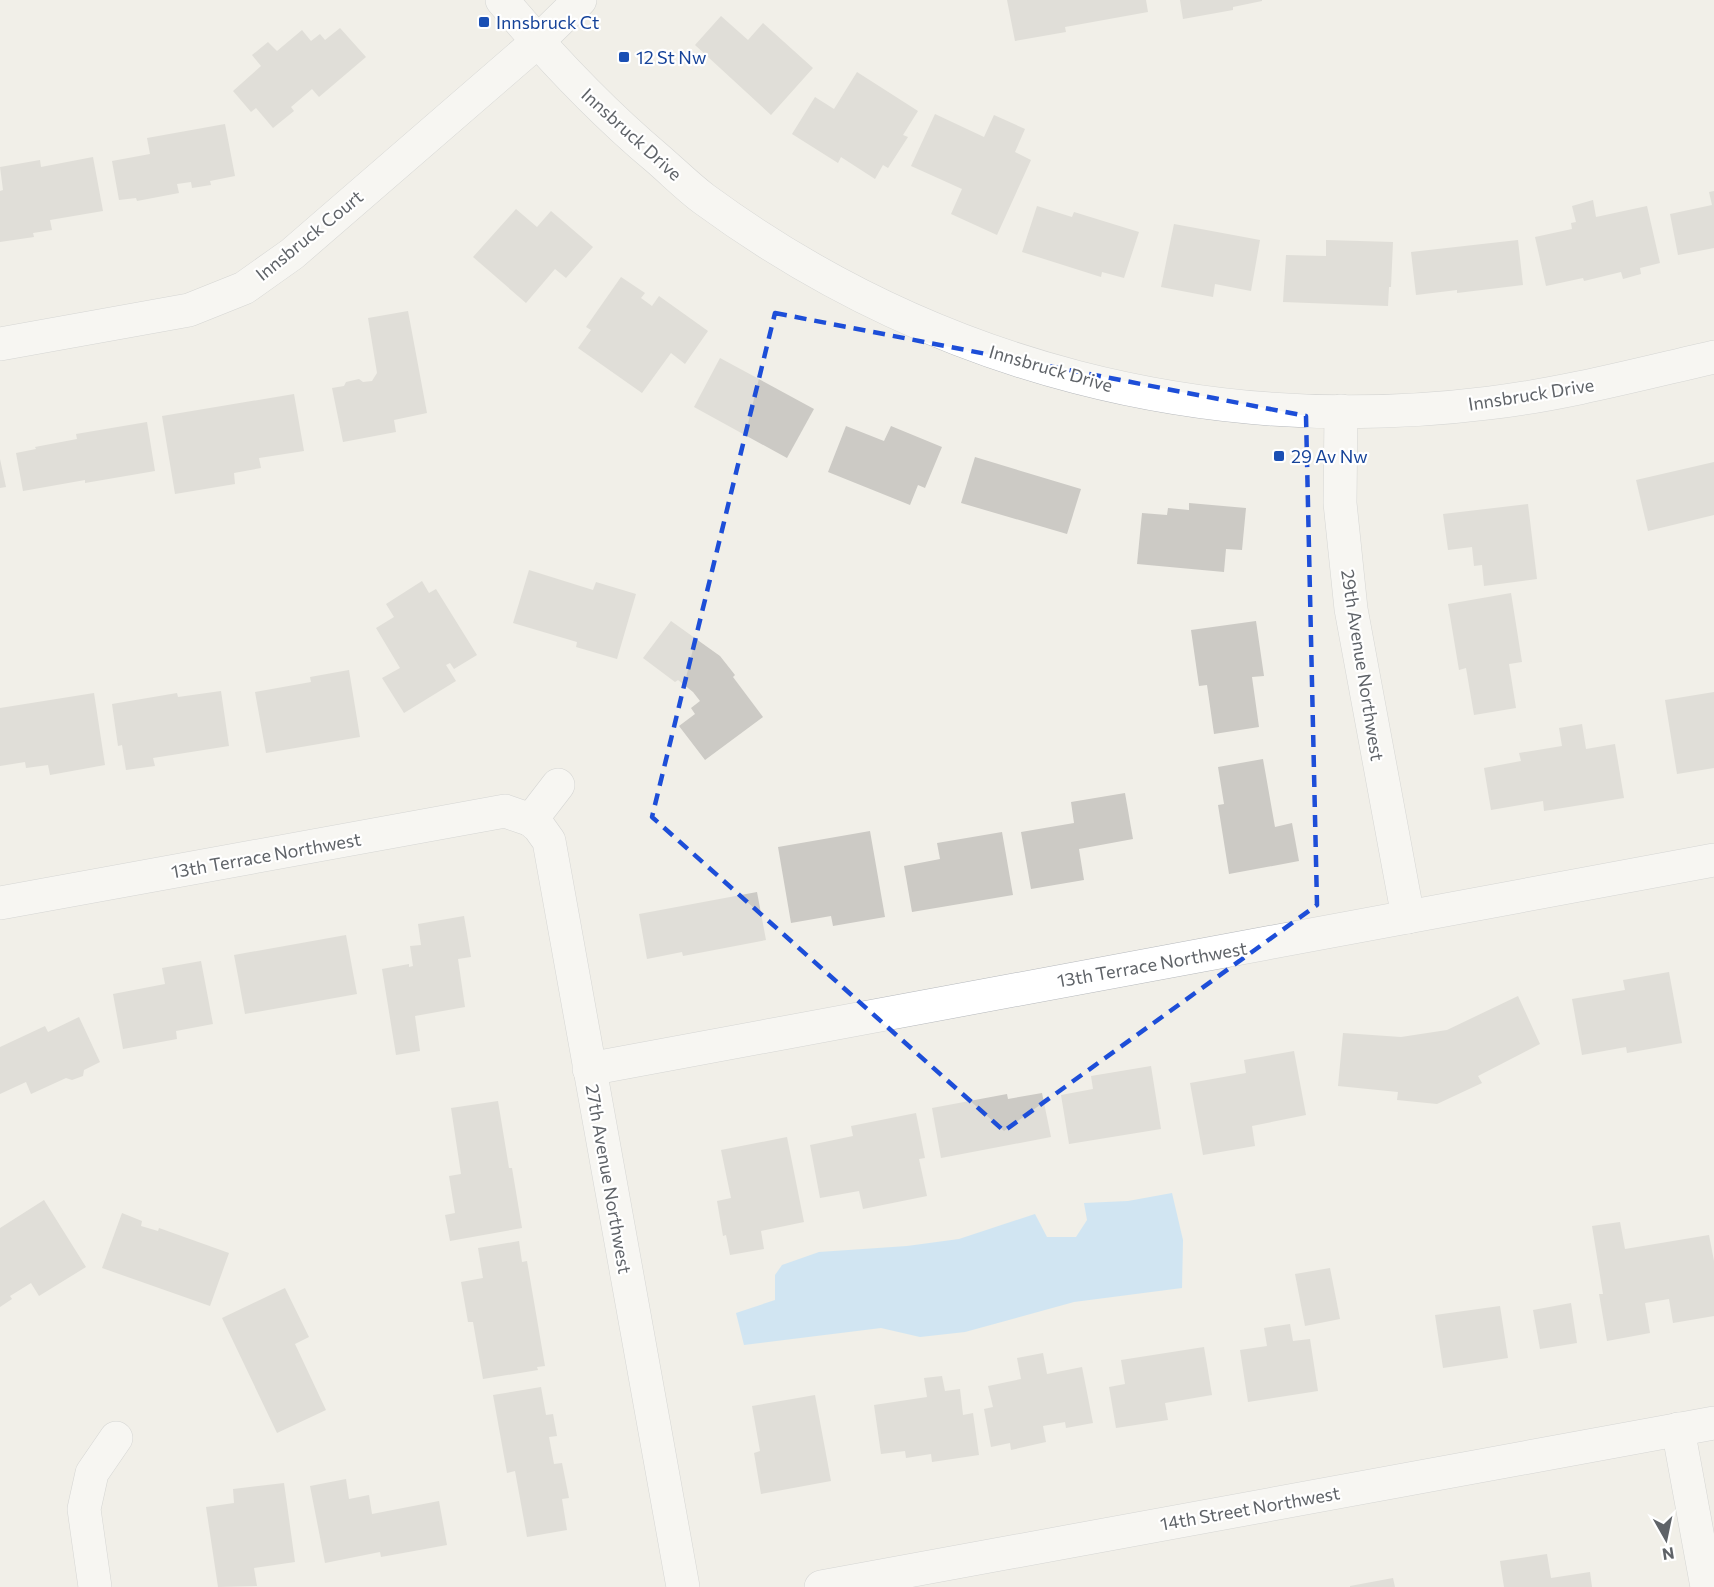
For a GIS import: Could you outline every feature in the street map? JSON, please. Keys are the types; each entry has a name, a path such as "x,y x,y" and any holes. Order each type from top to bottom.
{"street":[{"name":"Innsbruck Drive","path":"502,0 566,74 627,133 703,198 785,252 870,301 973,345 1055,372 1156,396 1256,409 1393,410 1489,403 1587,386 1714,357"},
{"name":"Innsbruck Court","path":"0,344 189,310 244,288 292,254 537,42 580,0"},
{"name":"29th Avenue Northwest","path":"1341,411 1340,503 1351,609 1408,917"},
{"path":"531,820 558,785"},
{"name":"13th Terrace Northwest","path":"0,903 505,811 531,820"},
{"name":"27th Avenue Northwest","path":"531,820 549,842 683,1587"},
{"name":"13th Terrace Northwest","path":"589,1069 1714,860"},
{"name":"14th Street Northwest","path":"821,1587 1714,1423"},
{"path":"1678,1429 1707,1587"},
{"path":"95,1587 84,1509 92,1473 116,1438"}],"highlighted area":[{"path":"775,313 1306,416 1317,905 1004,1131 652,817"}],"water":[{"path":"1172,1193 1183,1240 1182,1288 1074,1302 965,1332 920,1337 881,1328 744,1345 736,1313 775,1300 775,1275 782,1265 819,1252 907,1246 959,1239 1035,1214 1047,1237 1076,1237 1087,1220 1084,1203 1128,1201"}],"building":[{"path":"1007,0 1146,0 1148,12 1065,27 1066,32 1015,41"},
{"path":"1180,0 1262,1 1233,7 1233,10 1183,19"},
{"path":"721,16 748,40 763,23 813,68 771,115 695,45"},
{"path":"340,28 366,57 319,97 312,89 291,107 294,111 273,128 256,108 251,112 233,91 261,66 252,55 268,42 277,51 302,30 311,41 320,34 325,40"},
{"path":"857,72 918,111 903,135 908,137 888,168 883,165 875,179 841,157 838,163 792,134 815,97 834,109"},
{"path":"935,114 984,137 994,115 1025,129 1015,152 1031,160 997,235 951,214 962,189 911,166"},
{"path":"225,124 235,176 210,181 211,185 192,188 191,182 177,184 179,193 137,201 136,198 119,200 112,161 150,154 147,138"},
{"path":"93,157 103,211 50,220 52,230 33,233 34,237 0,242 0,191 3,190 0,167 40,160 41,167"},
{"path":"1714,191 1714,248 1678,255 1670,214 1712,205 1709,192"},
{"path":"1593,200 1596,217 1647,206 1660,263 1640,268 1641,274 1623,279 1621,272 1584,281 1583,278 1546,286 1535,237 1572,229 1571,223 1576,222 1572,206"},
{"path":"1037,206 1072,217 1074,212 1139,232 1124,278 1102,272 1101,277 1022,252"},
{"path":"516,209 537,227 551,211 593,247 566,278 555,269 526,303 473,257"},
{"path":"1174,224 1260,240 1251,291 1215,284 1213,297 1161,287"},
{"path":"1326,240 1393,242 1388,306 1283,302 1286,255 1326,256"},
{"path":"1518,240 1523,285 1457,293 1457,290 1416,295 1411,252"},
{"path":"621,277 645,293 641,298 652,306 659,296 708,331 685,364 671,353 642,393 578,348 591,330 586,327"},
{"path":"408,311 427,413 394,420 396,432 343,442 332,388 344,386 346,382 359,379 363,382 372,381 377,373 368,318"},
{"path":"720,358 814,409 787,458 694,407"},
{"path":"294,394 304,451 259,458 261,468 234,473 235,484 175,494 162,416"},
{"path":"147,422 155,471 23,491 16,453 77,439 76,434"},
{"path":"846,426 884,441 891,426 942,447 925,488 918,485 910,505 828,472"},
{"path":"975,457 1081,489 1067,534 961,503"},
{"path":"0,459 6,487 0,488"},
{"path":"1714,462 1714,515 1648,531 1636,480"},
{"path":"1189,503 1246,508 1242,550 1226,549 1224,572 1137,564 1142,513 1167,515 1168,508 1189,510"},
{"path":"1528,504 1537,579 1484,586 1482,565 1474,566 1472,547 1448,550 1443,514"},
{"path":"529,570 593,590 596,582 636,594 617,659 576,647 577,642 513,623"},
{"path":"422,581 429,593 436,589 477,655 454,669 450,663 446,665 456,681 404,713 382,678 400,668 376,628 394,617 386,604"},
{"path":"1511,593 1522,662 1509,664 1516,708 1474,715 1466,668 1459,670 1448,604"},
{"path":"671,621 720,656 763,717 705,760 679,726 695,714 691,708 700,701 678,680 675,682 643,658"},
{"path":"1256,621 1264,676 1252,677 1259,727 1214,734 1207,685 1199,686 1191,630"},
{"path":"349,670 360,737 266,753 255,692 311,682 310,677"},
{"path":"221,691 229,746 153,758 155,766 126,770 122,745 118,746 112,704 177,693 178,697"},
{"path":"1714,692 1714,768 1677,774 1665,700"},
{"path":"94,693 105,765 50,775 48,765 26,768 25,762 0,766 0,708"},
{"path":"1582,724 1586,749 1615,744 1624,798 1544,811 1543,801 1491,810 1484,768 1521,761 1519,753 1562,746 1559,728"},
{"path":"1263,759 1275,827 1292,823 1299,861 1229,874 1218,805 1224,804 1218,767"},
{"path":"1125,793 1133,839 1079,849 1084,880 1031,889 1021,832 1074,823 1071,802"},
{"path":"870,831 885,917 833,926 831,916 791,923 778,847"},
{"path":"1002,832 1013,895 912,912 904,866 940,859 937,843"},
{"path":"757,892 766,940 683,956 682,952 647,959 639,914"},
{"path":"464,916 471,957 458,959 465,1007 415,1016 420,1051 396,1055 382,969 409,964 409,967 413,966 410,946 421,945 418,924"},
{"path":"346,935 357,994 245,1014 234,955"},
{"path":"201,961 213,1024 176,1031 177,1039 123,1049 113,994 165,984 162,968"},
{"path":"1669,972 1682,1043 1627,1053 1626,1047 1582,1055 1572,999 1625,990 1623,980"},
{"path":"1518,996 1540,1044 1478,1076 1482,1083 1437,1104 1397,1100 1398,1092 1338,1086 1343,1033 1401,1037 1447,1030"},
{"path":"79,1017 100,1062 84,1070 83,1076 72,1080 66,1078 31,1094 26,1082 0,1094 0,1047 45,1026 48,1032"},
{"path":"1294,1051 1306,1115 1252,1126 1255,1146 1203,1155 1190,1083 1246,1073 1244,1060"},
{"path":"1151,1066 1161,1129 1069,1144 1061,1095 1093,1089 1091,1076"},
{"path":"1042,1093 1051,1137 941,1158 932,1108 1007,1094 1008,1099"},
{"path":"498,1101 522,1228 450,1241 445,1215 455,1213 449,1176 461,1174 451,1108"},
{"path":"916,1113 925,1158 919,1159 927,1196 863,1209 859,1191 820,1198 810,1145 853,1136 851,1126"},
{"path":"787,1137 804,1222 761,1231 764,1249 730,1255 726,1235 723,1236 717,1201 731,1198 721,1150"},
{"path":"44,1200 86,1267 39,1296 31,1283 10,1296 12,1299 0,1307 0,1228"},
{"path":"122,1213 142,1221 141,1226 158,1231 159,1228 229,1253 210,1306 102,1268"},
{"path":"1620,1222 1625,1249 1709,1235 1714,1261 1714,1316 1673,1323 1669,1299 1645,1303 1650,1333 1607,1341 1599,1294 1603,1294 1592,1226"},
{"path":"519,1241 522,1262 527,1261 545,1366 537,1367 538,1370 483,1379 473,1322 468,1322 461,1282 483,1278 478,1248"},
{"path":"1330,1268 1340,1319 1305,1326 1295,1274"},
{"path":"285,1288 309,1337 295,1344 326,1410 277,1433 222,1318"},
{"path":"1571,1303 1577,1343 1540,1349 1533,1310"},
{"path":"1500,1306 1508,1358 1443,1368 1435,1315"},
{"path":"1290,1324 1293,1341 1310,1339 1318,1391 1248,1402 1240,1350 1267,1346 1264,1328"},
{"path":"1204,1347 1212,1395 1165,1403 1168,1420 1116,1428 1109,1387 1125,1384 1121,1360"},
{"path":"1043,1353 1047,1374 1082,1367 1093,1423 1066,1428 1065,1422 1043,1426 1046,1442 1011,1450 1010,1443 991,1447 984,1409 993,1407 988,1386 1021,1379 1017,1358"},
{"path":"942,1376 945,1391 960,1389 963,1415 973,1413 979,1455 932,1462 931,1454 906,1458 905,1451 881,1454 874,1405 927,1397 924,1378"},
{"path":"541,1387 546,1415 553,1414 557,1436 549,1437 554,1464 562,1463 569,1498 562,1499 567,1530 527,1537 515,1471 507,1473 493,1395"},
{"path":"815,1395 831,1481 761,1494 754,1453 760,1451 752,1406"},
{"path":"346,1479 349,1499 369,1495 372,1514 439,1501 447,1545 381,1557 380,1552 325,1563 310,1486"},
{"path":"284,1483 295,1562 254,1568 257,1586 218,1587 206,1507 234,1503 233,1489"},
{"path":"1547,1554 1551,1578 1590,1572 1592,1587 1504,1587 1500,1561"},
{"path":"1393,1578 1395,1587 1350,1587 1350,1586"}],"place":[{"name":"Innsbruck Ct","path":"484,22"},
{"name":"12 St Nw","path":"624,57"},
{"name":"29 Av Nw","path":"1279,456"}]}
